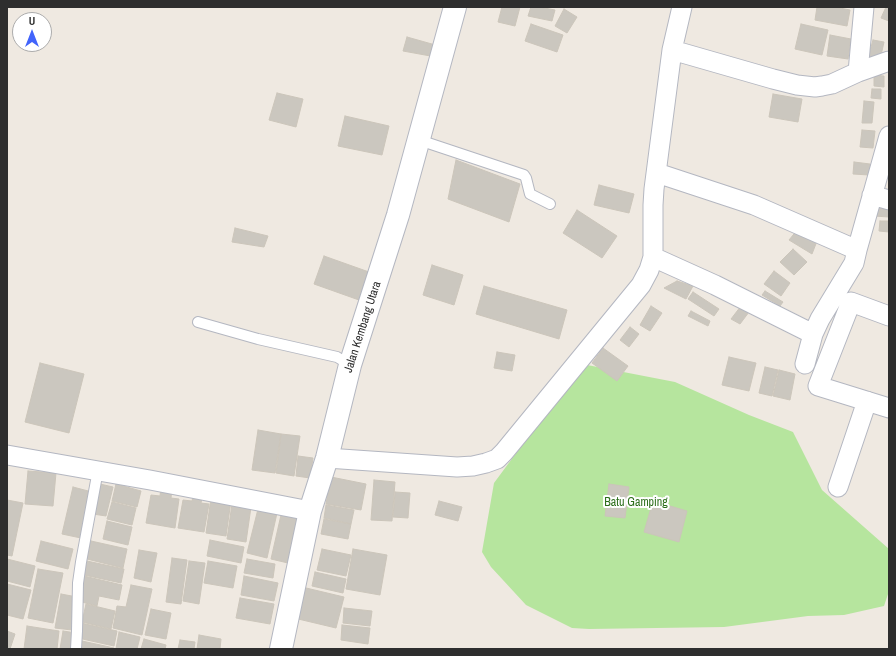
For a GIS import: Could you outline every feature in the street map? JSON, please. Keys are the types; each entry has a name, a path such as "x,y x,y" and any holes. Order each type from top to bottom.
{"street":[{"name":"Jalan Kembang Utara","path":"281,649 310,512 327,458 350,365 398,215 455,7"},
{"path":"327,458 457,467 486,464 498,459 641,285 649,270 653,256 653,205 672,50 682,7"},
{"path":"858,72 864,7"},
{"path":"672,50 773,79 797,85 815,87 832,84 858,72 889,61"},
{"path":"805,364 813,334 824,312 854,263 856,250 880,197 889,136"},
{"path":"657,173 754,206 856,250"},
{"path":"653,256 813,334"},
{"path":"889,316 851,302 818,386 889,408"},
{"path":"838,487 866,401"},
{"path":"7,455 98,470 310,512"}],"lane":[{"path":"419,140 524,175 530,194 550,204"},
{"path":"198,322 258,339 337,357 350,365"},
{"path":"76,649 78,583 98,470"}],"green space":[{"name":"Batu Gamping","path":"582,364 675,382 749,415 793,432 822,490 889,549 889,591 884,606 844,615 808,616 724,627 589,629 572,628 526,605 491,567 482,552 494,483"}],"building":[{"path":"502,7 520,7 515,26 498,22"},
{"path":"531,7 555,10 552,21 528,16"},
{"path":"817,7 835,7 850,10 847,26 815,20"},
{"path":"886,7 889,8 889,21 881,18"},
{"path":"564,9 577,17 567,33 555,26"},
{"path":"531,24 563,35 557,52 525,41"},
{"path":"801,24 828,30 822,55 795,49"},
{"path":"830,35 851,39 848,59 827,56"},
{"path":"407,37 439,46 436,57 403,51"},
{"path":"873,40 884,42 880,60 868,58"},
{"path":"874,75 884,76 884,87 874,86"},
{"path":"872,89 881,89 881,99 871,98"},
{"path":"277,93 303,99 296,127 269,120"},
{"path":"773,94 802,99 798,122 769,117"},
{"path":"864,101 874,102 872,123 862,123"},
{"path":"345,116 389,126 382,155 338,146"},
{"path":"862,130 875,131 873,148 860,147"},
{"path":"456,160 520,184 509,222 448,199"},
{"path":"854,162 870,164 869,175 853,174"},
{"path":"599,185 634,194 629,213 594,205"},
{"path":"876,203 889,204 889,217 874,216"},
{"path":"577,210 617,236 602,258 563,233"},
{"path":"880,221 889,221 889,232 879,231"},
{"path":"235,228 268,236 264,247 232,242"},
{"path":"798,229 817,241 812,254 789,240"},
{"path":"793,249 807,262 794,275 780,262"},
{"path":"324,256 369,272 359,300 314,284"},
{"path":"432,265 463,275 454,305 423,295"},
{"path":"774,271 790,283 781,296 764,284"},
{"path":"677,281 693,286 686,299 664,288"},
{"path":"484,286 567,310 559,339 476,314"},
{"path":"765,291 783,302 780,306 762,295"},
{"path":"693,292 719,309 714,316 688,299"},
{"path":"651,306 662,313 650,331 640,325"},
{"path":"741,306 749,312 740,324 731,319"},
{"path":"691,311 710,321 708,326 688,316"},
{"path":"630,327 639,334 629,347 620,340"},
{"path":"603,348 628,366 617,381 592,363"},
{"path":"497,352 515,355 512,371 494,368"},
{"path":"729,357 756,363 749,391 722,385"},
{"path":"40,363 84,374 69,433 25,422"},
{"path":"765,367 778,370 772,396 759,393"},
{"path":"779,370 795,374 790,400 773,396"},
{"path":"258,430 281,434 275,473 252,470"},
{"path":"281,434 300,436 294,476 276,473"},
{"path":"298,456 313,458 310,478 296,476"},
{"path":"28,471 56,473 53,506 25,504"},
{"path":"331,477 366,484 361,510 326,504"},
{"path":"374,480 395,482 392,521 371,520"},
{"path":"100,484 113,487 106,516 93,514"},
{"path":"116,484 141,491 137,507 112,501"},
{"path":"609,484 629,487 625,518 605,516"},
{"path":"73,487 92,492 81,538 62,534"},
{"path":"161,487 172,488 171,498 179,499 175,528 146,523 151,495 160,496"},
{"path":"194,491 203,493 201,503 209,504 204,532 178,528 183,500 192,501"},
{"path":"395,492 410,493 408,518 393,517"},
{"path":"211,498 231,501 226,536 206,533"},
{"path":"7,500 23,503 12,556 7,555"},
{"path":"439,501 462,507 458,521 435,515"},
{"path":"653,501 687,511 679,542 644,532"},
{"path":"112,502 136,508 132,525 107,519"},
{"path":"232,504 251,507 246,542 227,539"},
{"path":"326,505 354,510 351,524 324,518"},
{"path":"258,509 277,513 267,558 247,553"},
{"path":"281,515 298,518 288,563 271,559"},
{"path":"324,519 351,524 348,539 321,534"},
{"path":"107,521 132,527 128,545 103,539"},
{"path":"210,540 244,547 241,563 207,556"},
{"path":"41,541 73,549 68,569 36,561"},
{"path":"91,541 127,549 123,568 87,559"},
{"path":"322,549 351,555 346,576 317,570"},
{"path":"353,549 387,555 380,595 346,589"},
{"path":"139,550 157,553 151,582 134,578"},
{"path":"172,558 187,560 181,604 166,602"},
{"path":"7,559 35,566 30,587 7,581"},
{"path":"247,559 275,564 273,578 244,573"},
{"path":"87,561 124,569 121,583 84,575"},
{"path":"189,561 205,563 199,604 183,601"},
{"path":"208,561 237,566 233,588 204,583"},
{"path":"38,569 63,573 53,623 28,618"},
{"path":"315,572 346,579 343,593 312,586"},
{"path":"84,576 122,585 119,600 99,596 97,606 78,601"},
{"path":"244,576 278,583 274,601 241,595"},
{"path":"7,584 31,590 23,619 7,615"},
{"path":"131,585 152,589 142,635 113,628 117,606 126,607"},
{"path":"302,587 344,597 336,628 294,618"},
{"path":"61,594 77,597 72,630 55,628"},
{"path":"240,598 274,604 270,624 236,618"},
{"path":"86,604 115,611 111,629 82,622"},
{"path":"344,608 372,611 370,626 343,623"},
{"path":"151,609 171,613 166,639 145,635"},
{"path":"81,623 117,631 114,646 78,638"},
{"path":"342,625 370,628 368,644 341,640"},
{"path":"27,626 59,631 57,649 24,649"},
{"path":"7,631 15,634 10,649 7,649"},
{"path":"63,631 76,633 73,649 60,649"},
{"path":"119,632 140,637 137,649 116,649"},
{"path":"199,635 221,639 220,649 197,649"},
{"path":"144,639 166,645 165,649 141,649"},
{"path":"180,640 195,642 194,649 178,649"},
{"path":"82,641 114,648 80,649"}]}
